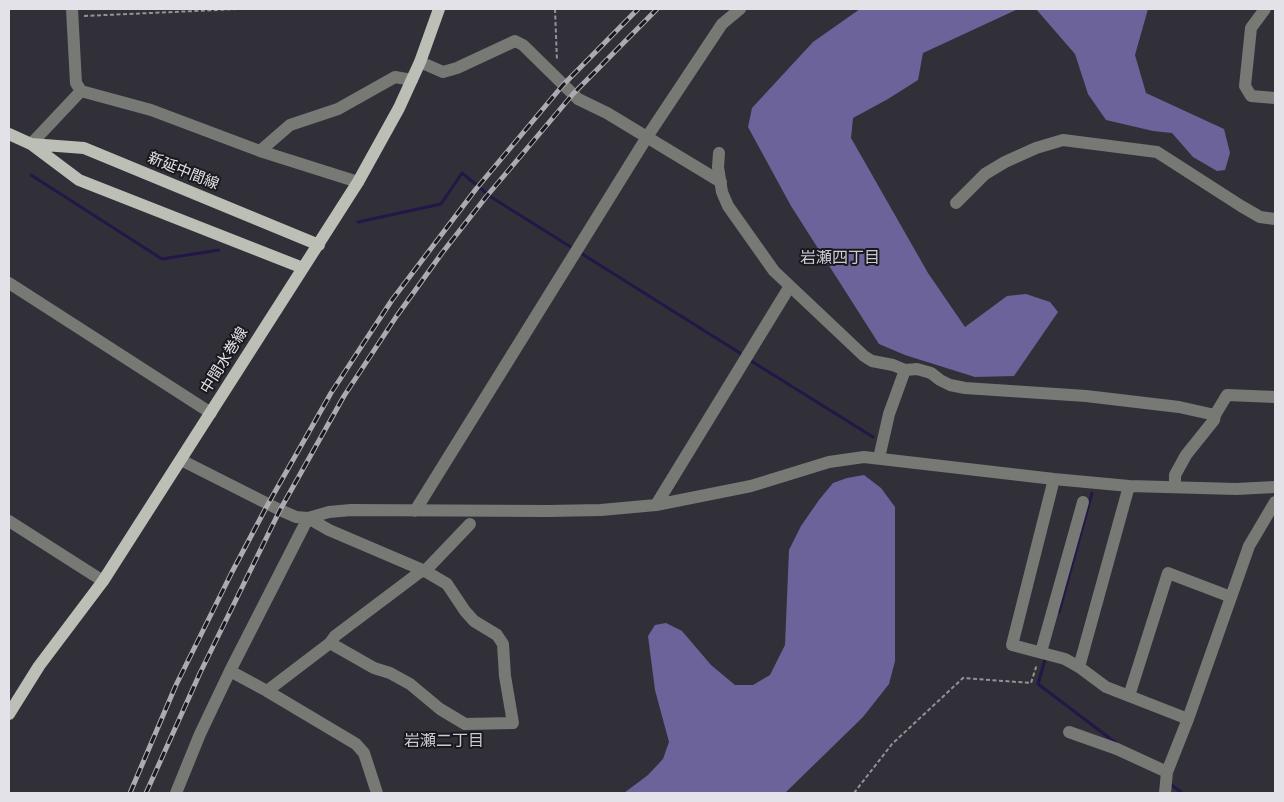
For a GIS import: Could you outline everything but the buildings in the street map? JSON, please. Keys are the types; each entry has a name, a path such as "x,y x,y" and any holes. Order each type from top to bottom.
{"main road":[{"name":"中間水巻線","path":"9,714 39,666 103,581 358,182 399,108 420,62 440,9"},
{"name":"新延中間線","path":"9,134 31,144 79,180 303,268"},
{"name":"新延中間線","path":"31,144 84,148 318,245"}],"street":[{"path":"416,511 647,137 722,24 740,9"},
{"path":"1265,9 1251,28 1246,86 1251,96 1275,98"},
{"path":"72,13 76,83 81,91 151,110 260,151 358,182"},
{"path":"420,62 443,72 457,68 515,41 523,45 578,99 607,113 721,182"},
{"path":"260,151 290,125 338,109 395,77 412,80"},
{"path":"31,144 81,91"},
{"path":"956,202 985,174 1005,162 1036,148 1063,140 1157,152 1240,206 1260,217 1275,220"},
{"path":"719,153 718,167 722,192 728,206 774,271 864,356 872,361 893,365 905,370 917,369 931,373 950,385 965,388 1086,396 1179,407 1215,415"},
{"path":"9,283 211,413"},
{"path":"656,505 790,286"},
{"path":"879,458 889,414 905,370"},
{"path":"1175,487 1175,475 1186,455 1207,431 1227,395 1275,397"},
{"path":"181,460 280,510 296,517 308,518 329,512 352,510 592,510 656,505 751,486 829,462 864,457 1129,486 1236,489 1275,487"},
{"path":"1054,479 1012,645 1065,659 1106,686 1188,719"},
{"path":"1079,667 1129,486"},
{"path":"1041,652 1083,502"},
{"path":"1165,793 1167,772 1188,719 1249,546 1275,502"},
{"path":"308,518 329,530 425,571 447,584 474,622 497,635 503,644 505,676 513,723 465,724 440,709 410,684 390,673 374,668 330,643"},
{"path":"176,793 200,734 230,671 308,518"},
{"path":"9,521 103,581"},
{"path":"268,691 330,643 335,636 350,624 420,572 425,571 470,524"},
{"path":"1130,696 1168,573 1231,597"},
{"path":"230,671 268,691 356,744 364,753 377,793"},
{"path":"1069,732 1117,749 1167,772"}],"path":[{"path":"72,13 239,9"},
{"path":"551,73 557,63 555,9"},
{"path":"854,793 892,744 963,678 1031,683 1041,652"}],"shaded area":[{"path":"860,9 1018,9 923,53 918,80 853,118 851,138 928,273 965,327 1007,296 1026,294 1050,302 1058,312 1014,376 975,377 905,355 879,344 791,206 748,127 752,108 813,42"},
{"path":"1036,9 1148,9 1135,55 1146,93 1224,129 1230,153 1225,170 1217,171 1193,157 1172,133 1153,131 1106,120 1088,94 1075,54"},
{"path":"864,475 881,488 895,507 895,661 889,684 863,717 785,793 624,793 648,775 663,759 669,742 655,690 648,636 655,625 666,623 682,631 711,665 735,685 753,685 770,675 785,645 789,550 801,526 833,483"}],"waterway":[{"path":"358,222 441,204 462,173 491,197 574,249"},
{"path":"31,175 162,259 219,250"},
{"path":"579,252 743,355"},
{"path":"748,359 873,437"},
{"path":"1059,612 1092,493"},
{"path":"1046,656 1038,684 1116,743"},
{"path":"1169,783 1182,793"}],"railway":[{"path":"130,793 176,685 232,572 331,393 392,300 476,189 563,85 638,9"},
{"path":"146,793 200,673 280,510 344,396 396,317 442,253 486,197 573,94 657,9"}],"district":[{"name":"岩瀬四丁目","path":"840,259"},
{"name":"岩瀬二丁目","path":"444,742"}]}
